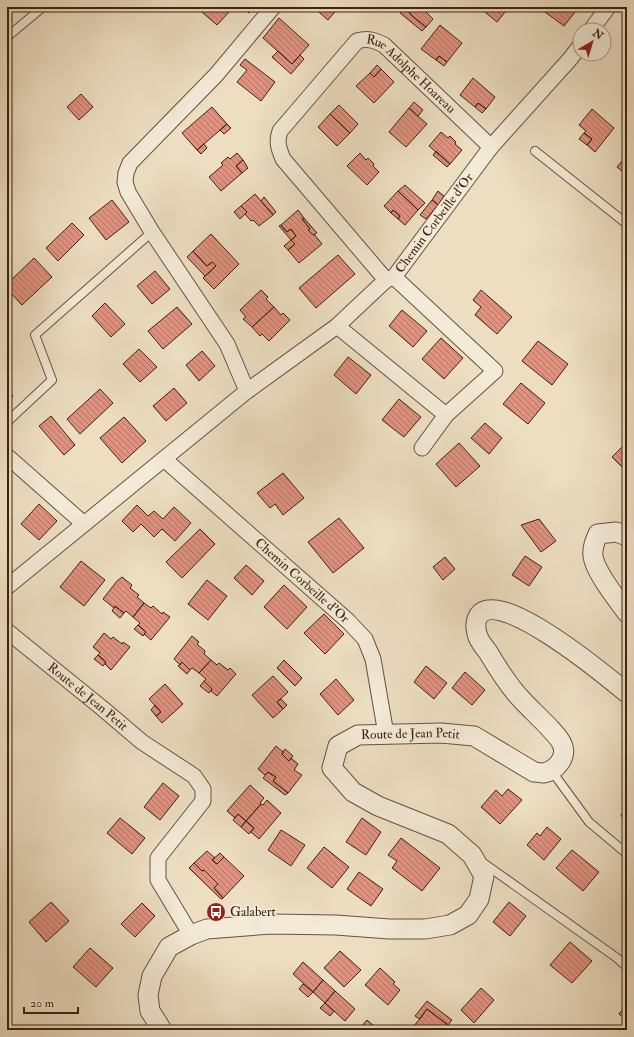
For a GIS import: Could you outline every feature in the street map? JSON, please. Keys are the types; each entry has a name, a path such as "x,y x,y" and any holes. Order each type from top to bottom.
{"street":[{"path":"247,391 228,344 152,232 128,192 125,182 126,173 130,163 216,76 274,7"},
{"path":"597,22 608,7"},
{"name":"Rue Adolphe Hoareau","path":"446,415 495,371 390,278 283,159 278,148 277,138 280,131 357,41 364,39 374,40 384,45 492,147"},
{"name":"Chemin Corbeille d'Or","path":"7,587 247,391 337,326 390,278 492,147 572,57"},
{"path":"337,326 446,415 422,448"},
{"path":"7,456 84,524"},
{"name":"Chemin Corbeille d'Or","path":"164,459 348,621 365,639 373,659 386,734"},
{"path":"627,536 616,532 598,534 594,545 593,555 595,564 600,573 627,613"},
{"path":"551,770 562,759 564,752 562,744 521,700 478,638 476,619 480,612 487,609 497,610 520,618 544,631 571,649 627,693"},
{"name":"Route de Jean Petit","path":"7,632 142,742 194,776 203,789 203,801 158,858 158,880 191,935"},
{"name":"Route de Jean Petit","path":"162,1030 150,1010 148,995 152,976 169,947 206,928 270,924 336,925 389,929 418,929 450,925 468,915 479,899 484,876 472,855 448,834 378,806 353,792 332,768 338,746 358,735 441,733 474,736 534,772 543,773 551,770"}],"lane":[{"path":"7,37 43,7"},
{"path":"535,151 627,224"},
{"path":"7,422 52,380 35,335 152,232"},
{"path":"551,770 590,822 627,854"},
{"path":"472,855 617,958 627,967"}],"building":[{"path":"196,7 223,7 229,12 217,25"},
{"path":"242,7 255,7 249,13"},
{"path":"313,7 339,7 328,20"},
{"path":"421,7 433,19 426,27 411,15 404,8"},
{"path":"479,7 509,7 497,22"},
{"path":"542,7 579,7 564,26 541,9"},
{"path":"404,8 426,27 422,31 400,13"},
{"path":"279,18 309,45 292,64 263,38"},
{"path":"440,25 462,43 447,62 439,56 436,60 421,49"},
{"path":"278,51 292,64 300,55 304,59 291,74 272,57"},
{"path":"439,56 447,62 444,66 436,60"},
{"path":"245,59 275,82 261,101 237,82 247,70 240,65"},
{"path":"377,65 381,69 374,77 370,73"},
{"path":"381,69 394,82 374,103 356,86 370,73 374,77"},
{"path":"473,78 495,97 486,109 478,103 475,107 460,95"},
{"path":"81,94 93,107 79,120 67,107"},
{"path":"414,102 423,110 418,116 409,108"},
{"path":"478,103 486,109 482,113 475,107"},
{"path":"339,105 358,124 350,133 330,114"},
{"path":"212,107 227,124 197,150 182,133"},
{"path":"409,108 427,124 406,147 389,132"},
{"path":"592,109 614,128 595,152 587,145 592,139 584,133 586,131 579,125"},
{"path":"330,114 350,133 337,146 318,127"},
{"path":"227,124 231,128 224,134 220,130"},
{"path":"441,132 448,138 450,136 456,142 455,144 462,150 450,164 429,146"},
{"path":"584,133 592,139 587,145 579,139"},
{"path":"204,144 207,148 201,154 197,150"},
{"path":"436,151 450,164 447,167 433,155"},
{"path":"237,153 243,160 236,166 242,173 221,191 209,177 223,165 221,163 228,157 230,159"},
{"path":"360,153 366,160 368,158 374,164 373,166 379,172 367,185 347,166"},
{"path":"243,160 248,168 242,173 236,166"},
{"path":"622,161 627,165 627,175 617,167"},
{"path":"405,185 425,203 418,210 398,191"},
{"path":"398,191 418,210 405,225 398,219 400,216 393,210 391,213 384,206"},
{"path":"438,191 444,196 438,205 432,200"},
{"path":"255,194 273,215 259,226 253,220 251,221 245,214 247,212 241,206"},
{"path":"264,197 276,212 273,215 261,201"},
{"path":"112,200 129,222 106,240 89,218"},
{"path":"432,200 438,205 426,219 420,215"},
{"path":"241,206 247,212 240,219 234,212"},
{"path":"298,210 304,218 302,219 310,229 308,230 313,235 314,234 322,244 299,263 288,250 295,244 291,240 296,236 291,229 287,232 281,225"},
{"path":"393,210 400,216 398,219 391,213"},
{"path":"304,218 317,233 313,235 308,230 310,229 302,219"},
{"path":"72,223 84,235 58,261 46,248"},
{"path":"281,225 287,232 291,229 296,236 291,240 279,226"},
{"path":"211,234 239,264 214,289 203,278 216,266 212,262 207,266 193,251"},
{"path":"291,240 295,244 288,250 284,246"},
{"path":"193,251 207,266 212,262 216,266 205,276 187,257"},
{"path":"338,255 355,274 316,308 299,288"},
{"path":"34,258 52,277 22,305 7,289 7,284"},
{"path":"155,271 170,289 152,304 137,286"},
{"path":"261,290 268,297 266,299 274,307 252,327 243,319 246,317 240,310"},
{"path":"481,290 512,317 497,334 475,315 481,307 473,300"},
{"path":"105,303 125,324 111,337 92,316"},
{"path":"177,307 192,324 163,349 148,331"},
{"path":"274,307 281,315 283,313 290,320 269,341 262,334 260,336 252,327"},
{"path":"402,310 427,331 413,347 389,326"},
{"path":"441,338 463,358 444,379 422,359"},
{"path":"538,341 568,364 552,385 522,361"},
{"path":"139,349 157,367 140,382 123,364"},
{"path":"202,351 215,366 199,381 186,365"},
{"path":"348,357 371,375 356,394 334,375"},
{"path":"521,383 545,403 528,424 503,404"},
{"path":"174,388 187,403 166,421 153,406"},
{"path":"7,389 13,396 7,401"},
{"path":"100,389 113,403 80,434 67,419"},
{"path":"399,399 421,417 404,437 382,420"},
{"path":"51,416 75,445 64,455 39,426"},
{"path":"124,417 146,441 122,463 100,438"},
{"path":"485,423 502,438 489,454 471,438"},
{"path":"627,442 627,468 625,470 612,457"},
{"path":"459,443 480,466 456,487 436,464"},
{"path":"283,473 304,498 283,515 275,504 270,508 257,493"},
{"path":"39,504 57,521 39,540 21,524"},
{"path":"137,505 148,516 154,511 163,519 174,507 191,523 175,541 162,529 154,537 141,524 133,532 122,521"},
{"path":"339,518 364,548 333,573 308,542"},
{"path":"539,519 556,541 541,552 521,525"},
{"path":"200,529 215,544 182,578 166,562"},
{"path":"525,556 542,567 529,586 512,575"},
{"path":"445,557 455,569 443,580 433,567"},
{"path":"81,561 105,580 84,606 60,587"},
{"path":"246,565 264,581 252,595 234,578"},
{"path":"122,577 132,585 130,588 139,595 137,597 144,603 133,617 126,611 124,613 115,606 114,608 103,599"},
{"path":"207,580 227,596 208,620 188,604"},
{"path":"284,585 307,607 287,629 264,607"},
{"path":"144,603 151,608 153,606 162,614 163,612 170,617 151,640 144,634 146,632 138,625 140,623 133,617"},
{"path":"115,606 124,613 120,618 112,611"},
{"path":"324,614 344,634 325,654 304,633"},
{"path":"138,625 146,632 143,636 134,629"},
{"path":"104,633 111,639 113,637 122,644 123,642 130,647 111,670 105,664 106,662 98,655 100,653 93,647"},
{"path":"192,636 199,642 197,644 205,651 204,654 211,660 199,673 192,668 190,670 182,662 180,665 174,659"},
{"path":"98,655 106,662 103,666 94,659"},
{"path":"211,660 217,665 219,663 228,670 230,668 236,674 217,696 211,691 212,689 204,681 206,679 199,673"},
{"path":"284,660 302,678 295,686 277,668"},
{"path":"182,662 190,670 187,674 178,666"},
{"path":"426,666 447,683 434,699 414,682"},
{"path":"465,672 485,690 472,705 452,688"},
{"path":"273,676 288,692 277,702 283,709 273,718 252,695"},
{"path":"336,679 354,700 338,715 320,694"},
{"path":"204,681 212,689 209,693 200,686"},
{"path":"165,684 183,704 162,723 156,716 161,712 149,699"},
{"path":"281,699 287,705 283,709 277,702"},
{"path":"155,705 161,712 156,716 151,710"},
{"path":"276,746 283,752 282,754 289,761 291,758 298,764 294,770 302,775 288,793 273,781 276,777 268,772 265,775 258,769"},
{"path":"285,749 293,756 289,761 282,754"},
{"path":"268,772 276,777 273,781 288,793 285,795 263,778"},
{"path":"163,783 179,796 160,820 144,807"},
{"path":"250,785 264,798 260,803 261,804 246,821 238,814 235,818 227,811"},
{"path":"508,789 522,800 500,824 481,807 496,790 502,796"},
{"path":"267,800 281,813 259,839 251,832 254,828 246,821 261,804 263,805"},
{"path":"623,812 627,815 627,821 621,816"},
{"path":"238,814 246,821 241,827 233,820"},
{"path":"120,818 145,838 132,854 107,833"},
{"path":"362,818 381,832 366,855 346,842"},
{"path":"246,821 254,828 249,834 241,827"},
{"path":"547,827 561,839 544,860 527,845 537,833 540,836"},
{"path":"281,830 305,845 291,866 268,850"},
{"path":"401,838 440,868 422,891 392,868 397,861 388,855"},
{"path":"324,847 349,867 332,888 307,868"},
{"path":"572,850 599,872 583,891 556,868"},
{"path":"207,851 215,858 212,860 217,864 224,857 244,876 223,898 214,888 218,884 204,870 202,871 194,863"},
{"path":"220,853 224,857 217,864 212,860"},
{"path":"194,863 202,871 204,870 218,884 214,888 223,898 221,899 189,868"},
{"path":"359,872 383,889 371,906 347,889"},
{"path":"51,902 69,921 46,942 29,922"},
{"path":"509,902 526,916 510,936 493,922"},
{"path":"142,903 155,916 135,937 121,924"},
{"path":"570,942 592,961 572,983 550,965"},
{"path":"90,948 113,968 96,987 73,967"},
{"path":"340,951 361,970 344,987 324,968"},
{"path":"303,962 323,980 313,992 293,974"},
{"path":"380,968 395,982 393,984 400,990 388,1005 365,985"},
{"path":"323,980 335,991 325,1003 313,992"},
{"path":"303,984 313,992 308,997 299,989"},
{"path":"481,988 494,1000 474,1023 461,1010"},
{"path":"335,991 355,1009 345,1021 325,1003"},
{"path":"427,1001 452,1020 448,1025 427,1009 420,1019 415,1016"},
{"path":"325,1003 334,1011 330,1016 320,1008"},
{"path":"627,1004 627,1021 619,1014"},
{"path":"427,1009 448,1025 445,1030 411,1030"},
{"path":"367,1020 379,1030 358,1030"}],"place":[{"name":"Galabert","path":"216,912"}]}
